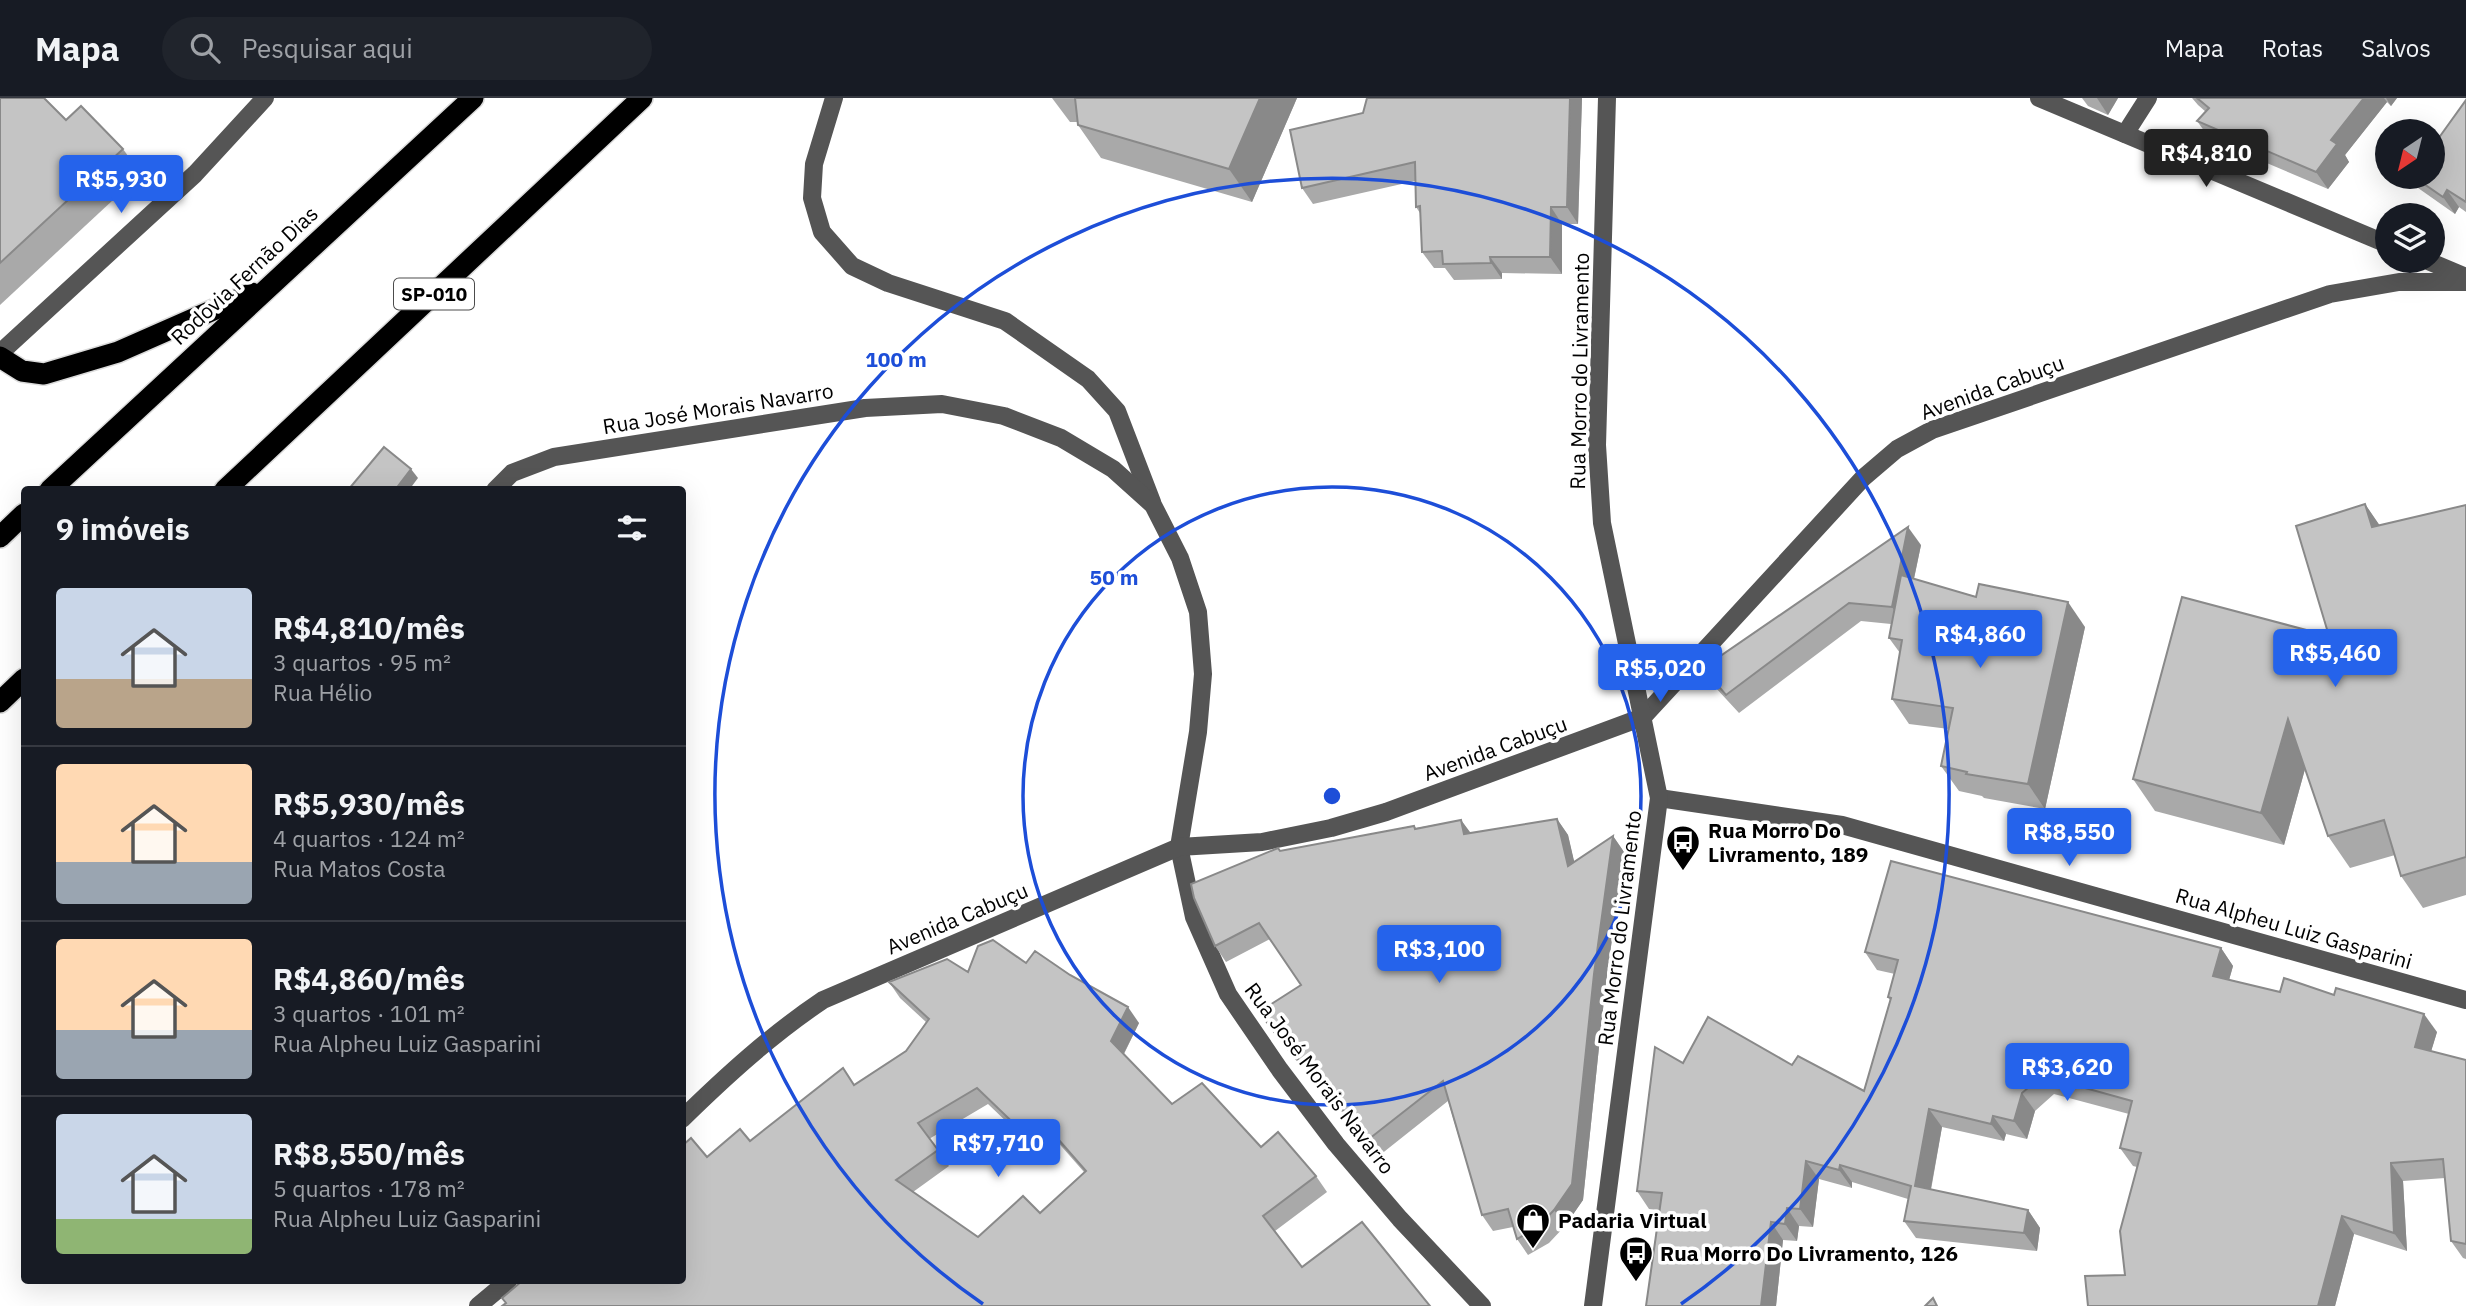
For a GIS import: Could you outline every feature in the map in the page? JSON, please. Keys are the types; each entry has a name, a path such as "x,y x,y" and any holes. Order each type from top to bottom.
{"highway":[{"name":"Rodovia Fernão Dias","path":"54,486 473,98"},
{"name":"SP-010","path":"229,486 642,98"},
{"path":"0,355 22,371 44,374 118,352 270,285"},
{"path":"0,537 21,517"},
{"path":"0,702 21,681"}],"street":[{"path":"0,355 195,174 265,98"},
{"path":"834,98 814,164 812,198 822,232 852,266 888,282 1005,321 1088,379 1117,411 1153,505"},
{"name":"Rua Morro do Livramento","path":"1593,1306 1659,799 1602,523 1598,458 1607,98"},
{"path":"2039,98 2375,239"},
{"path":"2125,134 2148,98"},
{"path":"2445,269 2466,279"},
{"name":"Avenida Cabuçu","path":"686,1115 732,1070 780,1029 823,1000 1179,847 1262,842 1331,828 1386,812 1643,717 1863,478 1898,449 1932,430 2330,294 2399,282 2466,279"},
{"name":"Rua José Morais Navarro","path":"499,486 512,473 554,457 865,408 942,404 1004,416 1061,438 1113,469 1153,505 1180,558 1198,612 1203,674 1198,732 1179,847 1194,917 1228,994 1280,1070 1336,1144 1400,1219 1482,1306"},
{"name":"Rua Alpheu Luiz Gasparini","path":"1659,799 1842,825 2466,999"},
{"path":"478,1306 504,1284"}],"building":[{"path":"0,98 44,98 66,120 81,106 123,149 0,263"},
{"path":"1075,98 1260,98 1229,169 1078,125"},
{"path":"1367,98 1570,98 1567,207 1551,207 1550,257 1490,257 1491,263 1443,264 1442,251 1422,252 1420,206 1416,207 1415,162 1302,188 1290,130 1363,113"},
{"path":"2197,98 2364,98 2331,140 2337,144 2316,172 2197,121 2209,108"},
{"path":"2466,100 2466,202 2447,190 2443,197 2431,189 2445,189 2445,129"},
{"path":"384,447 411,469 398,486 351,486"},
{"path":"2365,504 2372,527 2466,505 2466,857 2401,876 2384,820 2328,836 2288,719 2261,813 2133,779 2182,597 2329,636 2296,526"},
{"path":"1908,527 1892,607 1849,603 1726,695 1703,668"},
{"path":"1901,575 1976,597 1979,584 2068,602 2028,784 1966,774 1967,772 1941,766 1953,708 1892,699 1902,640 1889,638"},
{"path":"1557,819 1568,866 1613,836 1594,974 1572,1184 1538,1227 1517,1239 1508,1209 1482,1215 1443,1081 1369,1139 1259,1012 1301,985 1259,923 1215,946 1194,898 1191,884 1278,848 1280,851 1461,820 1464,834"},
{"path":"1891,861 2221,948 2213,976 2280,992 2284,978 2334,995 2336,988 2424,1014 2415,1047 2466,1060 2466,1244 2451,1241 2443,1159 2391,1163 2394,1233 2342,1216 2318,1306 2088,1306 2085,1276 2125,1275 2120,1231 2141,1153 2120,1148 2132,1101 2042,1076 2022,1093 2014,1121 1993,1116 1991,1124 1929,1109 1915,1186 2028,1210 2024,1233 1904,1221 1911,1186 1840,1165 1839,1170 1806,1161 1800,1209 1787,1208 1785,1224 1771,1222 1761,1306 1646,1306 1662,1193 1637,1191 1655,1047 1683,1063 1708,1017 1792,1065 1798,1056 1864,1091 1891,998 1888,997 1898,960 1865,952"},
{"path":"993,940 1026,963 1035,951 1070,975 1128,1007 1111,1041 1172,1104 1202,1083 1261,1147 1278,1132 1316,1176 1263,1216 1302,1267 1362,1222 1430,1306 502,1306 506,1303 502,1298 518,1284 686,1284 686,1142 691,1138 707,1157 740,1129 750,1141 843,1068 854,1085 906,1051 929,1019 889,982 947,959 968,972 978,946","holes":["977,1088 1028,1137 1044,1123 1086,1171 1040,1213 1023,1196 978,1237 896,1180 938,1150 918,1123"]},
{"path":"1933,1298 1937,1306 1925,1306"}],"place":[{"name":"Rua Morro Do Livramento, 189","path":"1683,872"},
{"name":"Padaria Virtual","path":"1533,1250"},
{"name":"Rua Morro Do Livramento, 126","path":"1636,1283"}]}
